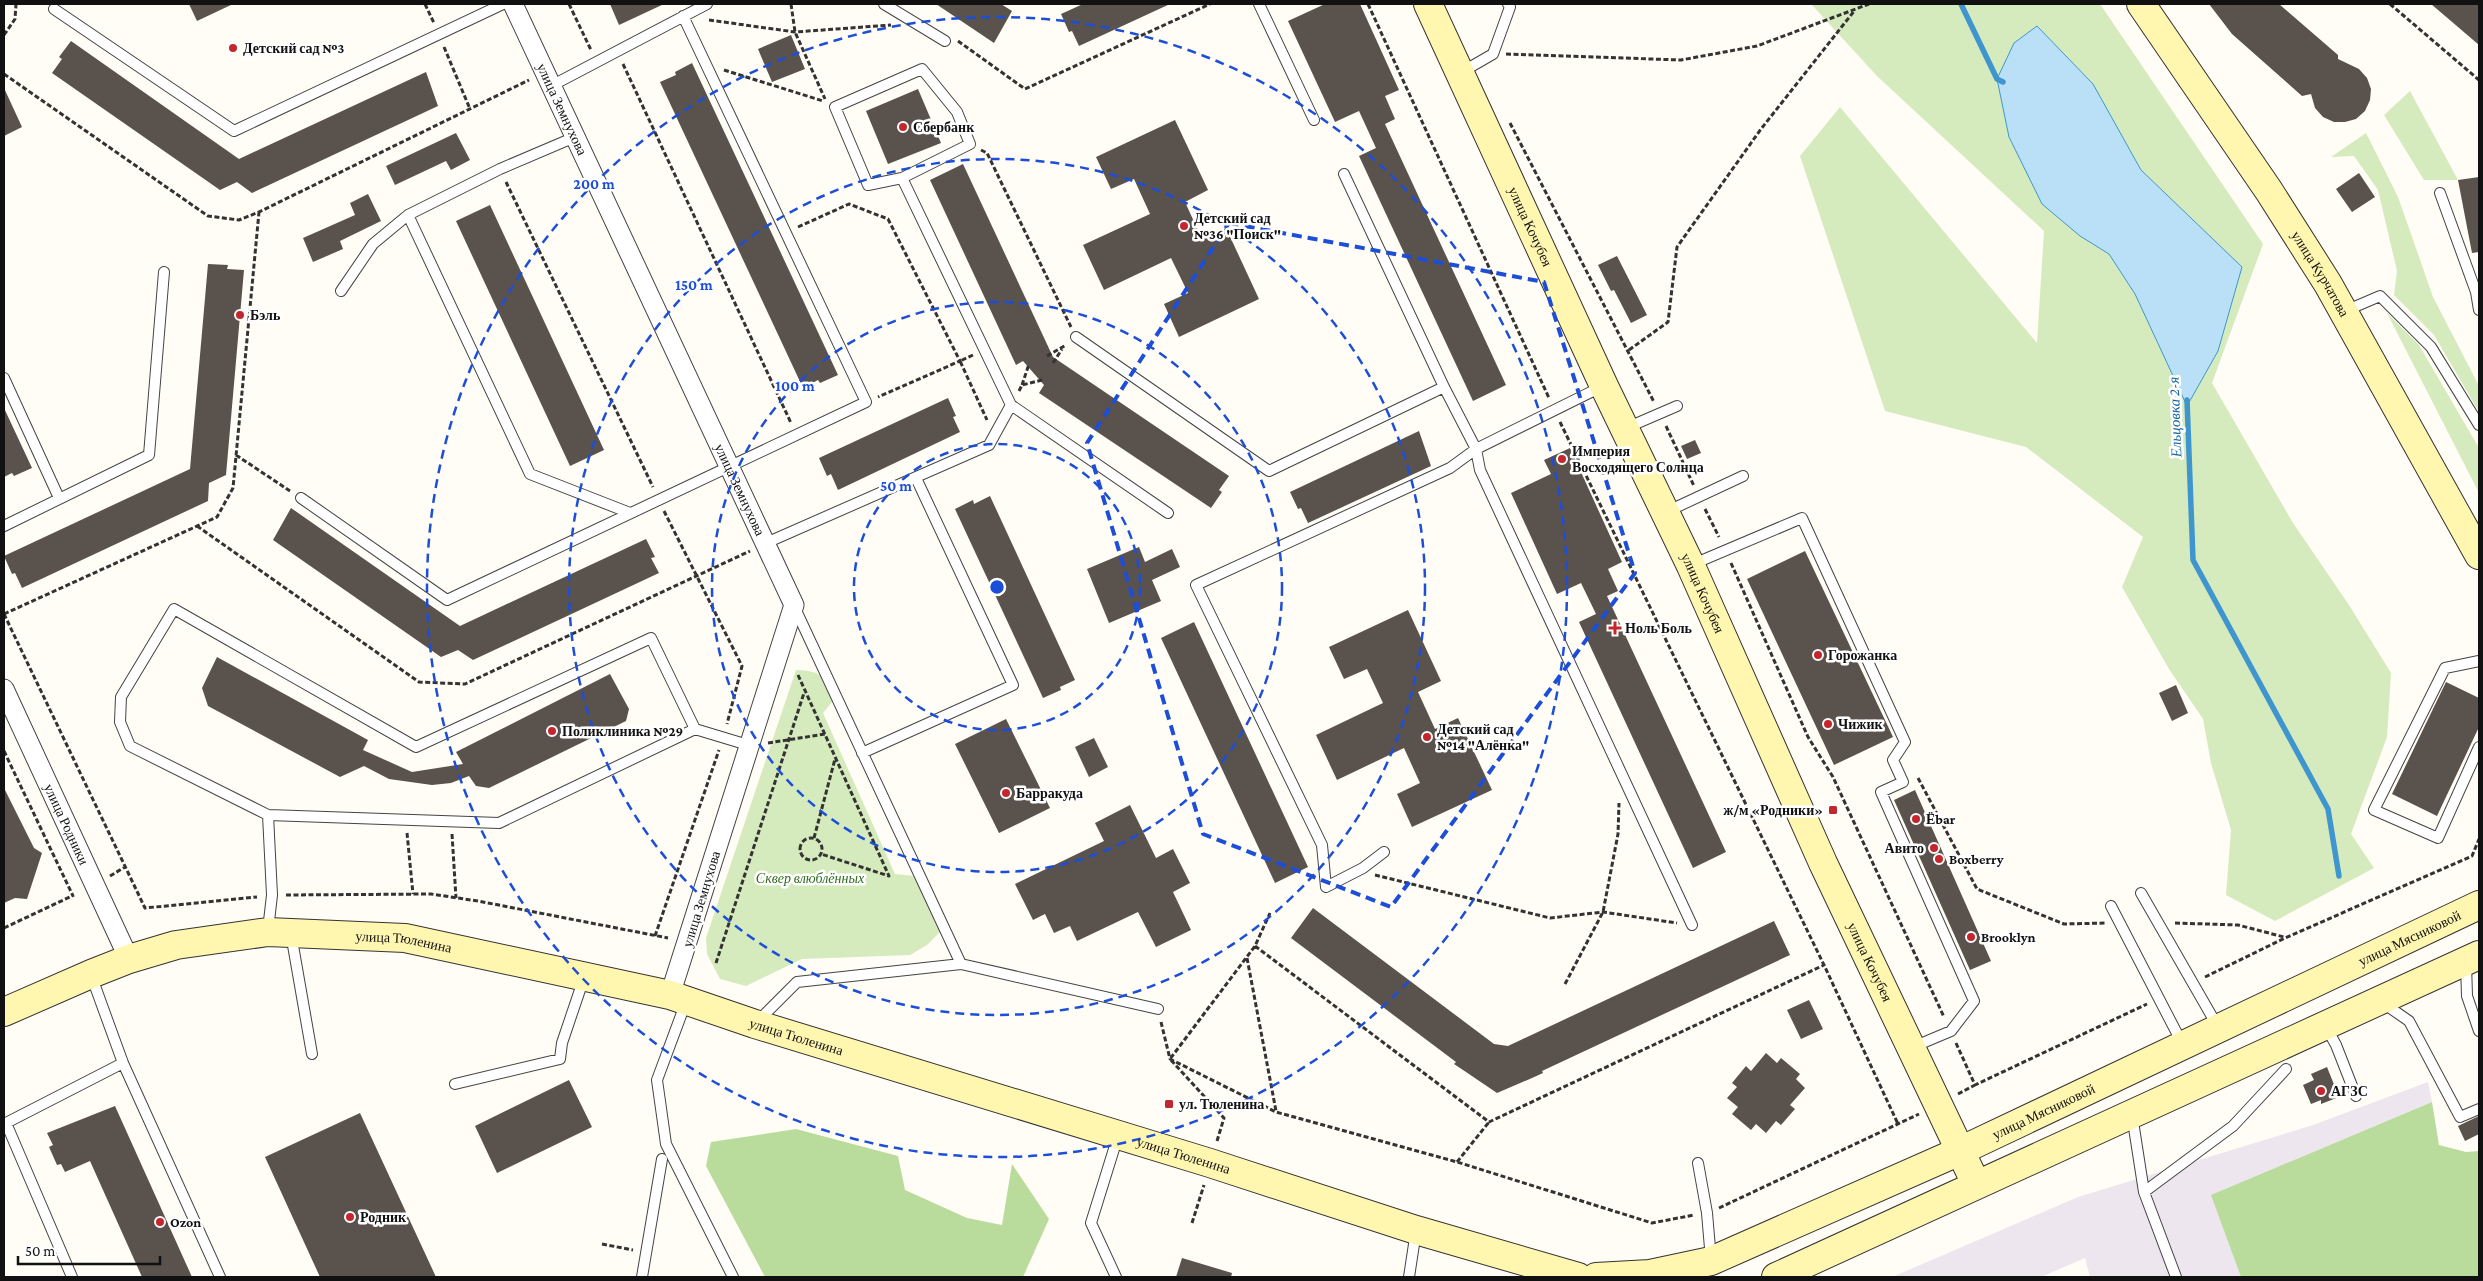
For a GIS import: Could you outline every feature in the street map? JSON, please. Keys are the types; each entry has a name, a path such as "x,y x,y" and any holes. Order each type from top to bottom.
{"street":[{"name":"улица Земнухова","path":"513,4 794,605 748,746 688,942 678,998"},
{"name":"улица Кочубея","path":"1428,4 1604,386 1690,566 1823,863 1976,1184"},
{"name":"улица Курчатова","path":"2141,4 2269,191 2344,311 2479,555"},
{"name":"улица Родники","path":"4,689 129,959"},
{"name":"улица Мясниковой","path":"1596,1277 1650,1274 1711,1261 1960,1151 2220,1030 2479,905"},
{"name":"улица Тюленина","path":"4,1012 129,959 176,945 279,932 405,938 678,998 755,1024 1118,1135 1416,1230 1578,1277"},
{"path":"1776,1277 2473,958"}],"lane":[{"path":"54,10 234,131 503,4"},
{"path":"548,79 597,62 707,4"},
{"path":"884,4 945,41"},
{"path":"1258,4 1314,120"},
{"path":"1460,74 1493,54 1510,8 1508,4"},
{"path":"301,498 447,600 866,402 683,16"},
{"path":"922,69 957,112 970,144 902,178 868,185 835,107 922,69"},
{"path":"341,291 373,244 408,215 500,169 575,137"},
{"path":"1344,174 1444,387 1476,449 1480,470 1692,925"},
{"path":"902,178 1011,405 1168,513"},
{"path":"2440,194 2476,292 2479,310"},
{"path":"408,215 530,474 630,513"},
{"path":"4,526 149,455 164,272"},
{"path":"2344,311 2380,296 2431,346 2479,425"},
{"path":"1076,337 1269,471 1444,387"},
{"path":"4,378 59,498"},
{"path":"1384,852 1364,868 1326,887 1322,845 1196,585 1265,557 1450,468 1476,449 1604,386"},
{"path":"766,543 989,446 1011,405"},
{"path":"1625,428 1677,406"},
{"path":"1665,512 1743,476"},
{"path":"862,752 1013,686 916,478"},
{"path":"1690,566 1802,518 1905,742 1893,760 1903,782 1881,792 1974,1001 1951,1031 1910,1048"},
{"path":"794,605 961,964"},
{"path":"695,729 651,638 416,747 174,609 121,697 120,722 130,746 268,815 499,823 695,729 748,746"},
{"path":"2479,661 2445,668 2374,810 2438,838 2479,747"},
{"path":"268,815 272,895 279,932 304,1018 312,1054"},
{"path":"2141,892 2220,1030"},
{"path":"2111,906 2184,1046"},
{"path":"2473,958 2467,996 2479,1031"},
{"path":"755,1024 797,982 961,964 1158,1009"},
{"path":"91,974 123,1063 220,1277"},
{"path":"455,1084 560,1059 562,1043 584,977"},
{"path":"678,998 657,1080 666,1144 733,1277"},
{"path":"2380,1001 2409,1021 2460,1117 2479,1109"},
{"path":"2326,1026 2336,1045 2356,1096"},
{"path":"72,1277 5,1124 123,1063"},
{"path":"2144,1192 2233,1126 2286,1069"},
{"path":"2132,1115 2144,1192 2176,1277"},
{"path":"1116,1277 1091,1223 1118,1135"},
{"path":"642,1277 662,1159"},
{"path":"1698,1163 1707,1213 1711,1261"},
{"path":"1409,1277 1416,1230"}],"path":[{"path":"4,35 15,19 16,4"},
{"path":"425,4 470,109"},
{"path":"569,4 597,62"},
{"path":"706,64 826,102 795,32 791,4"},
{"path":"945,41 956,40 1025,89 1210,4"},
{"path":"1170,1059 1276,1112 1458,1162 1652,1223 1707,1213 1898,1124 1824,965 1554,409 1368,4"},
{"path":"1493,54 1681,60 1757,46 1869,4"},
{"path":"2390,4 2479,80"},
{"path":"1629,350 1668,322 1677,247 1760,129 1855,10"},
{"path":"683,16 795,32 916,24"},
{"path":"617,51 796,435"},
{"path":"4,74 208,216 239,220 470,109 548,79"},
{"path":"970,144 987,154 1076,337 1063,348 1048,356"},
{"path":"500,169 659,500 742,666 723,738 655,936"},
{"path":"786,232 849,204 888,218 995,435"},
{"path":"259,212 233,488 217,517 4,614 145,908 272,895 413,894 456,898 688,942"},
{"path":"1053,362 1063,348"},
{"path":"866,402 960,361"},
{"path":"1011,405 1022,385 1029,364"},
{"path":"1022,385 1042,380"},
{"path":"236,455 301,498"},
{"path":"197,526 419,682 465,684 766,543"},
{"path":"798,676 889,876 821,854"},
{"path":"716,964 804,692"},
{"path":"748,746 825,734"},
{"path":"4,751 73,896"},
{"path":"814,838 835,758"},
{"path":"1565,984 1603,912 1618,834 1620,767"},
{"path":"1903,782 1917,777 1977,889 2064,924 2120,923"},
{"path":"406,820 413,894"},
{"path":"451,821 456,898"},
{"path":"814,838 822,846 821,854 816,860 809,860 800,853 803,842 814,838"},
{"path":"4,928 96,885 125,867"},
{"path":"1364,868 1379,878 1550,918 1603,912 1692,925"},
{"path":"1170,1059 1255,946 1270,913"},
{"path":"2159,923 2238,925 2285,938"},
{"path":"1255,946 1489,1122"},
{"path":"1246,957 1276,1112"},
{"path":"1458,1162 1489,1122 1824,965"},
{"path":"1158,1009 1170,1059 1224,1118"},
{"path":"602,1244 646,1252"}],"highlighted area":[{"path":"1229,223 1544,282 1635,573 1391,907 1203,834 1087,443"}],"shaded area":[{"path":"2428,1082 2432,1102 2212,1195 2241,1277 2090,1277 2085,1258 2041,1277 1892,1277 2078,1197 2313,1125"}],"green space":[{"path":"1811,4 2100,4 2263,244 2212,383 2293,523 2349,605 2391,673 2387,737 2351,834 2374,868 2275,921 2226,895 2231,830 2211,763 2203,719 2169,669 2122,587 2143,537 2026,447 1885,411 1800,156 1840,107 2037,343 2044,231 1877,76"},
{"path":"2410,91 2458,180 2424,180 2384,115"},
{"path":"2366,133 2398,197 2433,297 2479,386 2479,412 2434,335 2394,295 2397,271 2378,190 2354,156 2331,157"},
{"path":"2387,313 2419,345 2479,448 2479,493"},
{"name":"Сквер влюблённых","path":"796,670 812,672 822,676 825,680 833,701 823,713 895,874 915,876 940,932 927,945 910,955 802,959 746,986 720,979 707,954 706,938"},
{"path":"2432,1102 2439,1145 2466,1152 2479,1151 2479,1277 2241,1277 2211,1195"},
{"path":"796,1129 898,1156 905,1190 967,1218 1002,1225 1012,1164 1049,1219 1023,1277 765,1277 706,1166 711,1142"}],"water":[{"path":"2037,26 2093,84 2141,170 2242,267 2218,351 2187,406 2135,294 2109,254 2080,236 2042,204 2009,137 1997,79 2014,43"}],"building":[{"path":"189,4 233,4 197,21"},
{"path":"610,4 664,4 619,25"},
{"path":"936,4 1001,4 1012,11 994,43"},
{"path":"1083,4 1170,4 1079,46 1072,31 1069,32 1061,14"},
{"path":"1325,4 1360,4 1399,90 1385,96 1395,119 1385,124 1506,385 1473,401 1359,156 1376,148 1359,111 1335,122 1288,21"},
{"path":"2209,4 2279,4 2338,55 2338,59 2359,69 2367,78 2371,89 2370,100 2365,111 2356,119 2345,122 2334,122 2323,117 2315,108 2311,94 2302,96 2232,34"},
{"path":"2431,4 2479,4 2479,45 2451,21"},
{"path":"791,35 805,69 772,82 758,49"},
{"path":"71,41 239,159 426,72 438,106 252,193 237,182 220,190 52,73 62,59 59,57"},
{"path":"692,63 838,375 820,383 818,380 803,388 660,82 676,75 675,72"},
{"path":"4,88 22,127 4,136"},
{"name":"Сбербанк","path":"918,89 941,143 888,164 866,111"},
{"path":"1175,120 1208,190 1185,202 1202,239 1226,228 1259,299 1179,337 1164,304 1188,293 1171,258 1104,290 1083,245 1150,214 1134,179 1111,189 1096,157"},
{"path":"456,133 470,160 451,170 446,161 395,185 386,166"},
{"path":"963,164 1053,357 1229,476 1219,490 1222,492 1211,508 1039,393 1044,385 1023,361 1016,365 930,180"},
{"path":"2359,173 2375,197 2352,212 2336,189"},
{"path":"2479,177 2479,252 2472,253 2458,180"},
{"path":"368,194 381,221 340,241 343,249 313,262 303,238 355,215 350,203"},
{"path":"490,205 604,450 570,466 456,221"},
{"path":"1617,256 1647,315 1631,323 1614,290 1611,291 1598,265"},
{"path":"208,264 228,265 227,269 244,270 226,475 209,483 208,501 22,588 15,573 12,574 4,556 190,469"},
{"path":"948,398 956,416 953,417 960,432 838,490 831,474 827,476 819,458"},
{"path":"4,408 32,468 14,476 12,473 4,477"},
{"path":"1419,431 1431,466 1308,523 1301,508 1298,509 1290,492"},
{"path":"1695,440 1701,453 1687,459 1681,446"},
{"path":"1570,448 1622,562 1608,569 1618,591 1607,596 1726,852 1693,868 1579,622 1596,614 1581,583 1557,594 1511,493 1551,474 1544,460"},
{"path":"990,496 1075,680 1060,687 1061,690 1043,698 955,509 973,500 974,504"},
{"path":"291,508 460,626 646,539 655,557 651,558 659,573 473,660 458,650 441,657 273,540"},
{"path":"1139,547 1145,562 1172,549 1180,567 1152,580 1161,601 1109,623 1087,569"},
{"name":"Горожанка","path":"1805,551 1893,737 1834,765 1747,579"},
{"path":"1408,610 1441,681 1418,692 1435,729 1458,718 1492,790 1412,827 1397,794 1420,783 1404,748 1337,780 1316,735 1383,703 1367,669 1344,679 1329,647"},
{"path":"1194,622 1308,867 1275,883 1161,638"},
{"name":"Поликлиника №29","path":"217,657 368,740 363,750 412,772 463,764 456,752 610,674 629,709 626,721 489,788 476,786 469,776 451,783 432,785 389,779 364,766 340,777 208,706 202,688"},
{"path":"2446,682 2479,698 2479,727 2437,816 2392,794"},
{"path":"2176,685 2188,713 2172,721 2159,693"},
{"path":"1006,719 1050,808 999,833 955,744"},
{"path":"1094,738 1108,767 1089,777 1075,747"},
{"path":"4,788 34,848 42,853 27,899 15,898 4,903"},
{"path":"1915,790 1991,961 1970,970 1894,800"},
{"path":"1130,805 1156,858 1173,849 1190,883 1173,892 1191,930 1156,947 1138,912 1077,941 1070,926 1054,933 1045,914 1033,920 1015,884 1104,841 1095,823"},
{"path":"1313,908 1494,1044 1508,1046 1774,921 1790,955 1542,1071 1543,1073 1497,1093 1454,1064 1456,1062 1291,938"},
{"path":"1809,1000 1823,1029 1801,1039 1787,1010"},
{"path":"1766,1053 1777,1063 1781,1058 1800,1074 1796,1079 1805,1088 1790,1105 1795,1109 1781,1125 1776,1121 1766,1133 1756,1124 1751,1130 1732,1114 1738,1107 1727,1098 1737,1087 1732,1083 1746,1066 1751,1071"},
{"name":"АГЗС","path":"2327,1067 2339,1097 2321,1104 2321,1100 2311,1104 2303,1085 2314,1080 2311,1074"},
{"path":"569,1080 592,1127 497,1173 475,1126"},
{"path":"115,1106 192,1277 142,1277 90,1161 65,1172 61,1164 57,1165 49,1147 53,1145 47,1133"},
{"name":"Родник","path":"360,1113 436,1277 320,1277 265,1157"},
{"path":"2479,1116 2479,1134 2465,1141 2458,1126"},
{"path":"1182,1258 1232,1273 1231,1277 1176,1277"}],"waterway":[{"name":"Ельцовка 2-я","path":"1961,4 1997,79 2003,82"},
{"name":"Ельцовка 2-я","path":"2187,400 2193,560 2328,809 2339,876"}],"place":[{"name":"Детский сад №3","path":"233,48"},
{"name":"Сбербанк","path":"903,127"},
{"name":"Детский сад №36 \"Поиск\"","path":"1184,226"},
{"name":"Бэль","path":"240,315"},
{"name":"Империя Восходящего Солнца","path":"1562,459"},
{"name":"Ноль Боль","path":"1615,628"},
{"name":"Горожанка","path":"1818,655"},
{"name":"Чижик","path":"1828,724"},
{"name":"Поликлиника №29","path":"552,731"},
{"name":"Детский сад №14 \"Алёнка\"","path":"1427,737"},
{"name":"Барракуда","path":"1006,793"},
{"name":"ж/м «Родники»","path":"1833,810"},
{"name":"Ёbar","path":"1916,819"},
{"name":"Авито","path":"1934,848"},
{"name":"Boxberry","path":"1939,859"},
{"name":"Brooklyn","path":"1971,937"},
{"name":"АГЗС","path":"2321,1091"},
{"name":"ул. Тюленина","path":"1169,1104"},
{"name":"Родник","path":"350,1217"},
{"name":"Ozon","path":"160,1222"}]}
